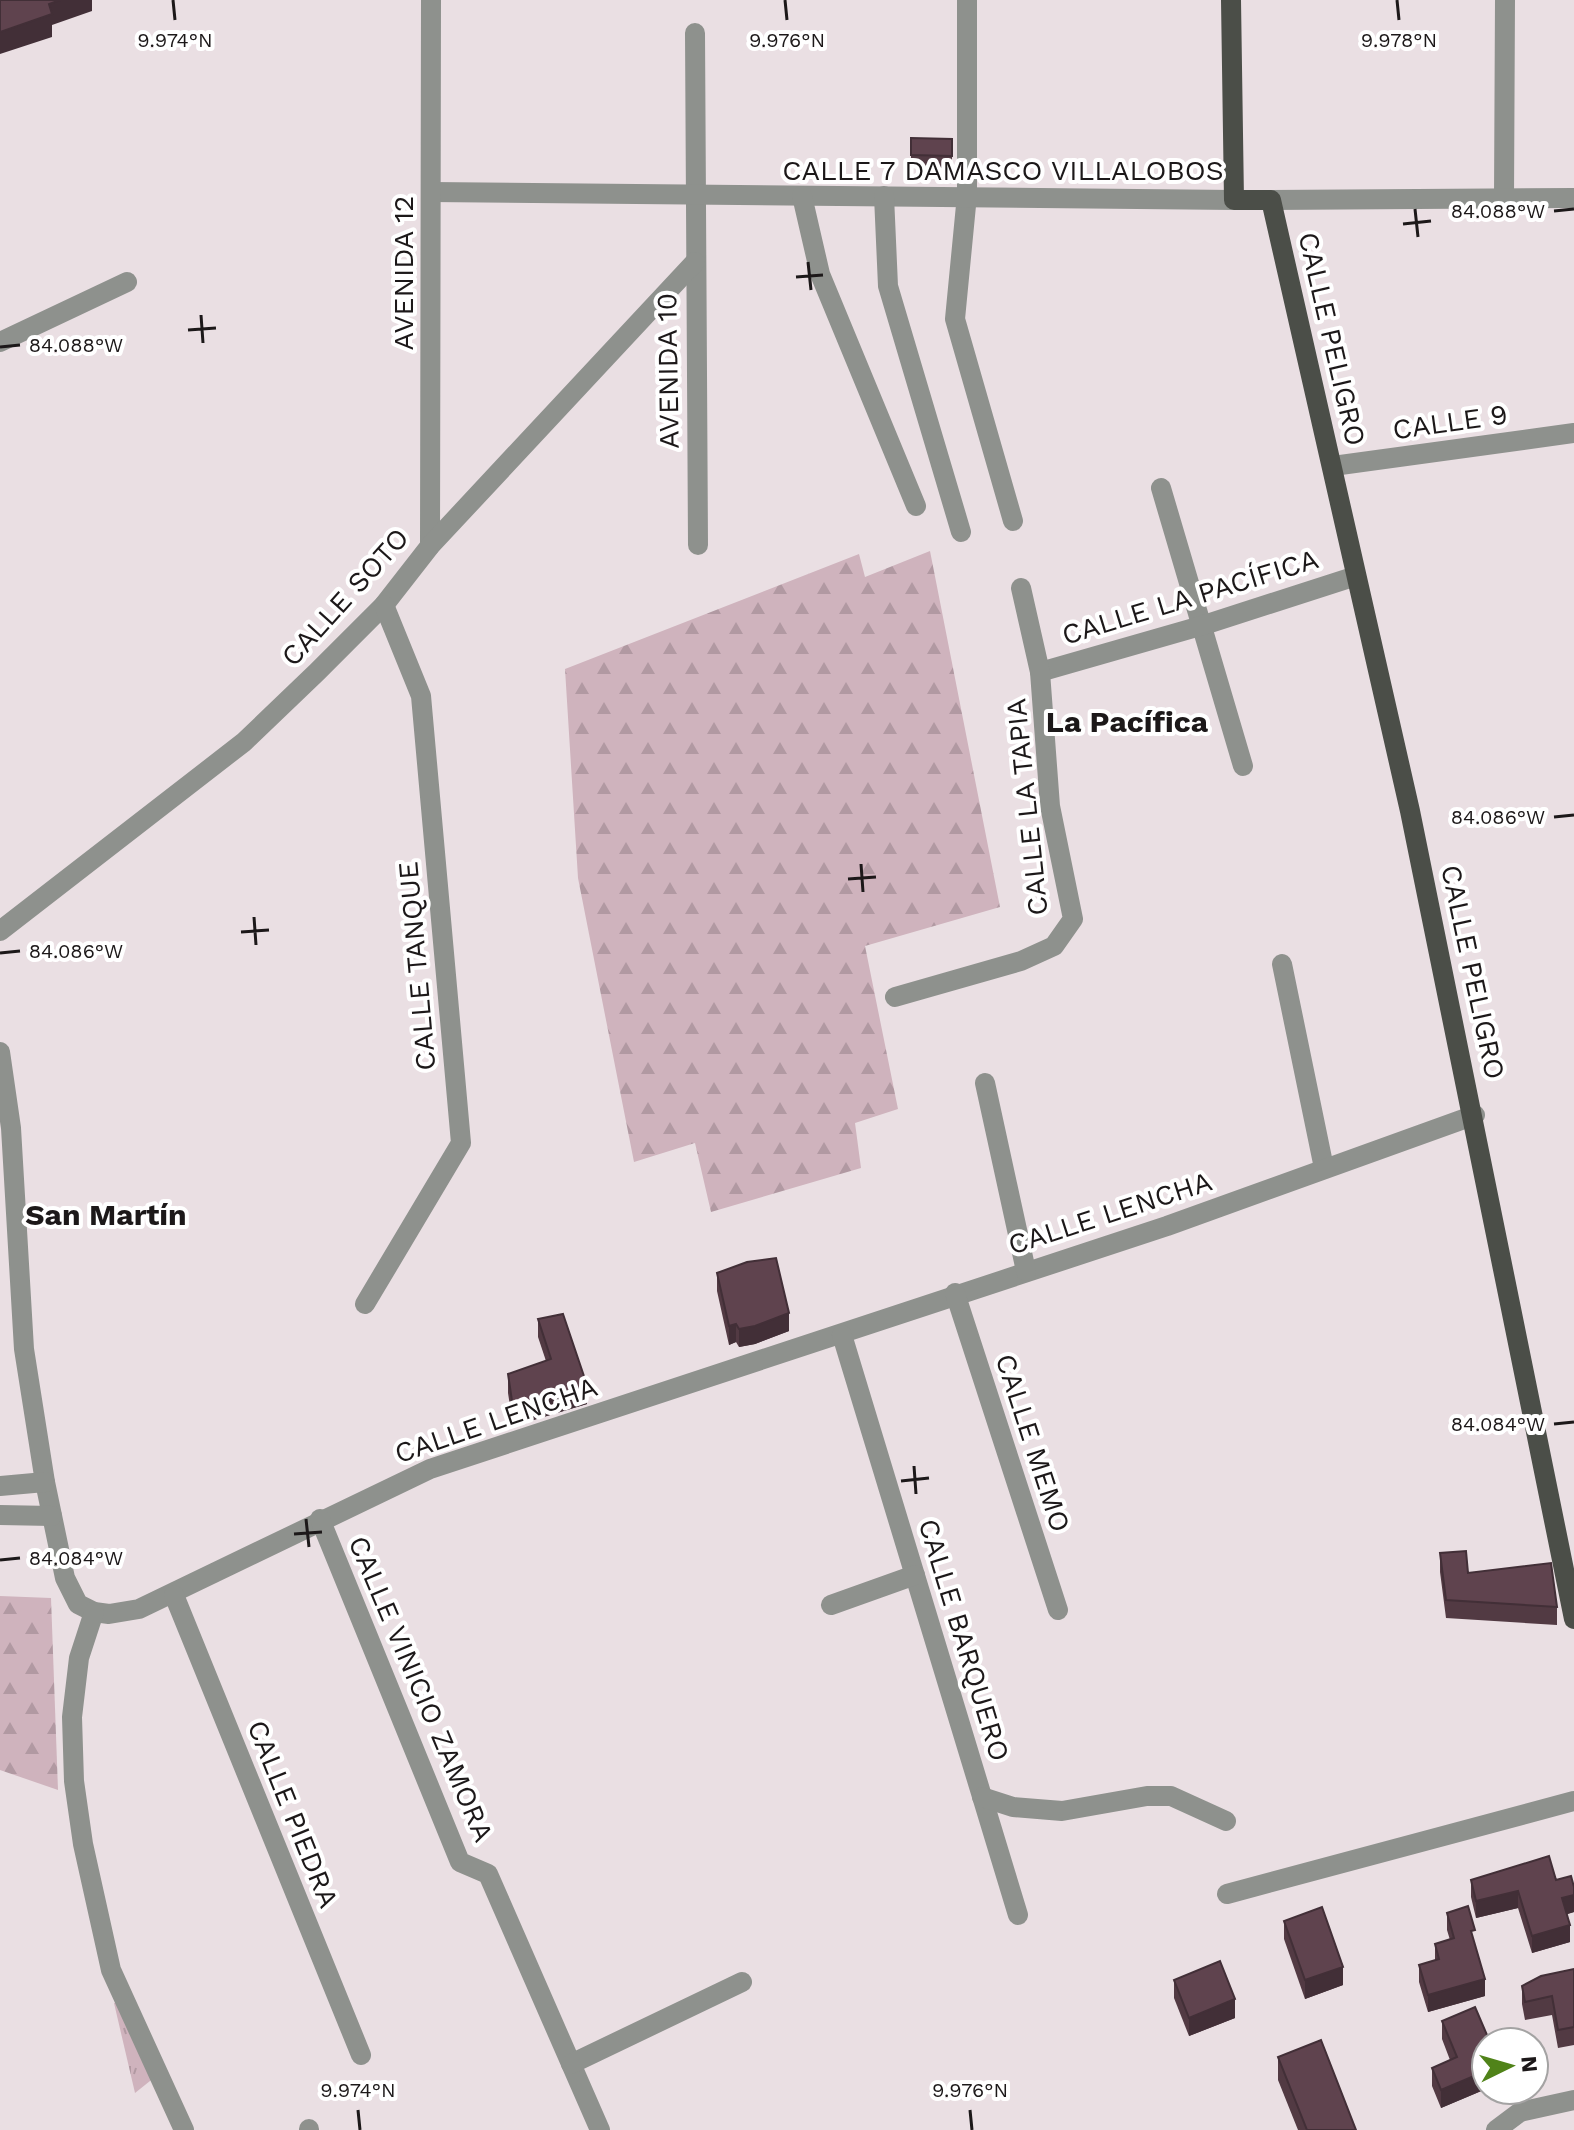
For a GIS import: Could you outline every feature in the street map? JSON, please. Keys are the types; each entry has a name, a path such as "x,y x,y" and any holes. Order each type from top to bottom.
{"main road":[{"path":"1231,0 1234,200"},
{"name":"CALLE 7 DAMASCO VILLALOBOS","path":"1234,200 1271,200"},
{"name":"CALLE PELIGRO","path":"1271,200 1333,466 1475,1115 1574,1619"}],"street":[{"name":"AVENIDA 12","path":"430,546 431,0"},
{"path":"967,0 967,195 955,319 1013,521"},
{"path":"1504,197 1505,0"},
{"name":"AVENIDA 10","path":"695,33 698,545"},
{"name":"CALLE 7 DAMASCO VILLALOBOS","path":"431,192 1234,200"},
{"path":"802,196 820,274 916,506"},
{"path":"884,196 888,286 961,532"},
{"name":"CALLE 7 DAMASCO VILLALOBOS","path":"1271,200 1574,198"},
{"name":"CALLE SOTO","path":"0,931 244,742 384,605 430,546 695,262"},
{"path":"0,342 127,282"},
{"name":"CALLE 9","path":"1333,466 1574,433"},
{"path":"1161,488 1204,625 1243,766"},
{"name":"CALLE LA PACÍFICA","path":"1040,672 1204,625 1356,576"},
{"name":"CALLE LA TAPIA","path":"895,997 1021,961 1054,946 1073,919 1050,806 1040,672 1021,588"},
{"name":"CALLE TANQUE","path":"365,1304 461,1143 421,696 384,605"},
{"path":"1282,964 1324,1168"},
{"path":"0,1052 11,1128 24,1349 45,1482 65,1578 78,1604 94,1612 79,1658 72,1717 74,1781 83,1844 111,1970 184,2130"},
{"path":"985,1083 1026,1271"},
{"name":"CALLE LENCHA","path":"94,1612 109,1614 139,1609 174,1595 320,1519 430,1469 842,1335 955,1293 1167,1226 1475,1115"},
{"name":"CALLE MEMO","path":"955,1293 1058,1610"},
{"name":"CALLE BARQUERO","path":"842,1335 1018,1915"},
{"path":"0,1486 45,1482"},
{"path":"0,1515 52,1516"},
{"name":"CALLE VINICIO ZAMORA","path":"320,1519 460,1862 488,1874 600,2130"},
{"path":"831,1605 915,1575"},
{"name":"CALLE PIEDRA","path":"174,1595 361,2055"},
{"path":"982,1797 1013,1807 1051,1811 1097,1807 1147,1796 1171,1796 1226,1821"},
{"path":"1227,1894 1574,1801"},
{"path":"571,2064 742,1982"},
{"path":"1496,2130 1520,2112 1574,2100"}],"green space":[{"path":"930,551 1000,907 865,946 898,1109 855,1123 861,1168 711,1212 695,1143 634,1162 578,878 565,669 859,554 865,577"},
{"path":"0,1596 51,1598 58,1790 0,1770"},
{"path":"122,2001 155,2077 135,2093 114,2003"}],"building":[{"path":"0,0 60,0 49,4 52,14 0,32"},
{"path":"911,138 952,139 952,156 911,155"},
{"path":"776,1258 789,1313 755,1326 739,1329 736,1324 729,1326 717,1273 747,1262"},
{"path":"563,1314 587,1385 520,1406 512,1401 508,1374 551,1359 538,1319"},
{"path":"1466,1551 1468,1573 1551,1563 1557,1607 1446,1600 1440,1553"},
{"path":"1549,1856 1556,1880 1571,1876 1574,1895 1562,1898 1570,1925 1532,1936 1518,1891 1476,1901 1471,1880"},
{"path":"1468,1906 1475,1930 1471,1931 1485,1979 1428,1995 1419,1965 1439,1959 1435,1944 1454,1938 1447,1913"},
{"path":"1322,1907 1343,1967 1305,1980 1284,1921"},
{"path":"1220,1961 1235,1999 1189,2018 1174,1980"},
{"path":"1574,1969 1574,2027 1558,2030 1552,1996 1525,2002 1522,1986 1541,1976"},
{"path":"1475,2007 1483,2026 1470,2026 1470,2078 1441,2090 1432,2068 1457,2057 1442,2021"},
{"path":"1321,2040 1356,2130 1307,2130 1278,2057"}],"district":[{"name":"La Pacífica","path":"1127,721"},
{"name":"San Martín","path":"106,1214"}]}
